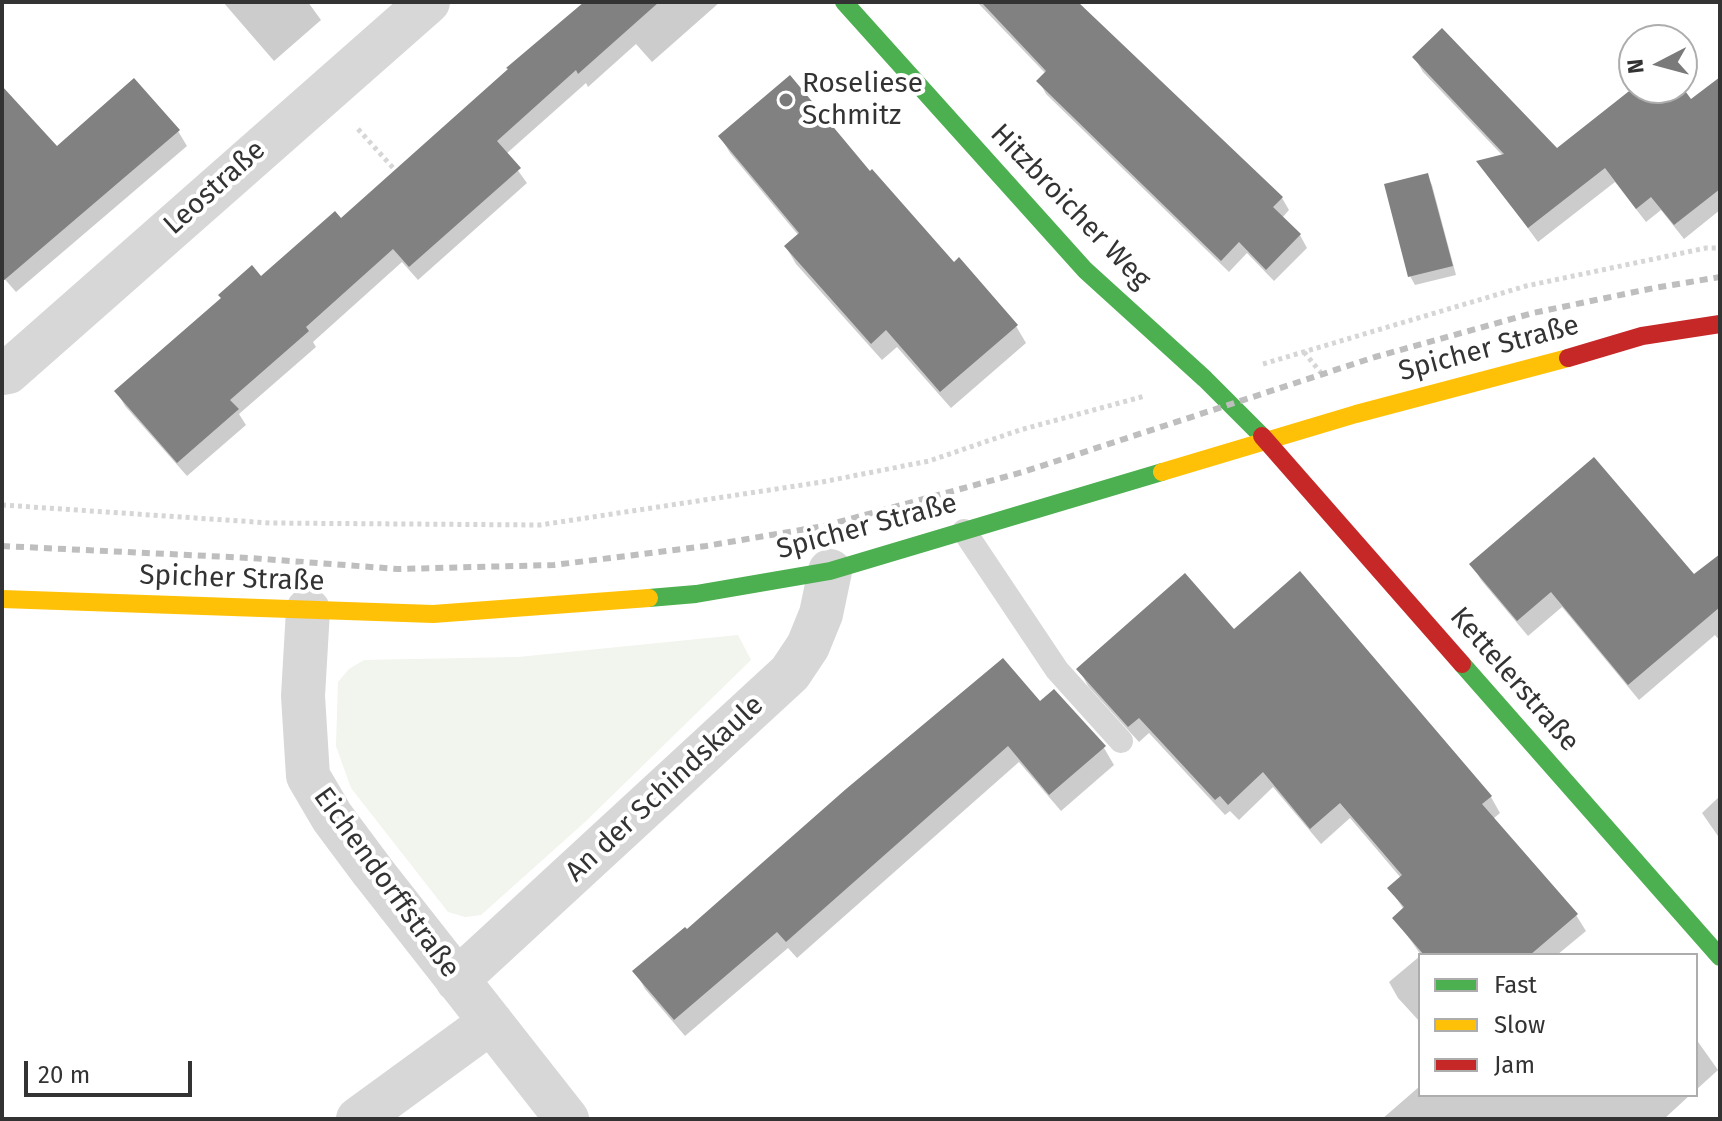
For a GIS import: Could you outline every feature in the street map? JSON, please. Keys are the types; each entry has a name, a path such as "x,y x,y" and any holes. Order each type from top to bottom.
{"street":[{"name":"Leostraße","path":"2,373 8,372 428,2"},
{"name":"Hitzbroicher Weg","path":"844,2 1085,270 1205,379 1266,441"},
{"name":"Spicher Straße","path":"2,599 433,614 696,594 830,571 1266,441 1642,336 1720,324"},
{"name":"Kettelerstraße","path":"1266,441 1720,957"},
{"name":"An der Schindskaule","path":"457,980 790,673 808,646 821,614 830,571"},
{"name":"Eichendorffstraße","path":"308,610 303,696 308,776 348,839 567,1119"},
{"path":"358,1119 491,1022"}],"lane":[{"path":"964,531 1057,670 1121,741"}],"path":[{"path":"2,505 270,523 540,525 822,482 929,461 1020,430 1526,286 1706,248 1720,248"}],"shaded area":[{"path":"738,635 751,660 585,822 481,915 465,917 448,912 351,788 336,746 338,682 349,669 364,660 518,657"}],"building":[{"path":"584,2 659,2 578,74 576,70 497,141 521,168 409,267 393,249 306,327 309,331 230,400 239,409 177,463 114,391 221,298 218,295 252,265 261,276 335,211 341,218 506,68"},
{"path":"981,2 1078,2 1283,197 1273,207 1301,234 1266,270 1239,242 1221,261 1036,81 1046,71"},
{"path":"1442,28 1557,148 1618,100 1618,104 1698,104 1698,94 1720,77 1720,189 1674,225 1651,197 1636,209 1605,168 1528,228 1476,161 1504,154 1412,57"},
{"path":"790,75 870,171 872,169 954,262 959,257 1018,325 940,392 886,330 871,344 784,246 799,233 718,136"},
{"path":"134,78 180,130 2,282 2,86 57,146"},
{"path":"1428,173 1453,266 1408,277 1384,184"},
{"path":"1594,457 1694,574 1720,554 1720,607 1628,685 1551,592 1517,621 1469,564"},
{"path":"1300,571 1492,796 1482,804 1578,914 1532,953 1422,953 1392,918 1404,907 1387,888 1402,875 1340,803 1310,829 1263,772 1228,805 1220,796 1215,800 1139,718 1128,727 1076,669 1185,573 1234,629"},
{"path":"1003,658 1040,701 1054,689 1106,746 1049,795 1008,746 786,942 777,932 674,1020 632,971 685,927 687,929 846,789"}],"railway":[{"path":"2,546 398,569 554,565 706,546 824,526 1023,472 1375,357 1533,313 1720,277"}],"traffic: fast":[{"path":"844,2 1085,270 1205,379 1262,436"},
{"path":"649,598 696,594 830,571 1162,472"},
{"path":"1462,664 1720,957"}],"traffic: slow":[{"path":"1162,472 1356,414 1568,358"},
{"path":"2,599 433,614 649,598"}],"traffic: jam":[{"path":"1568,358 1642,336 1720,324"},
{"path":"1262,436 1462,664"}],"place":[{"name":"Roseliese Schmitz","path":"786,100"}]}
